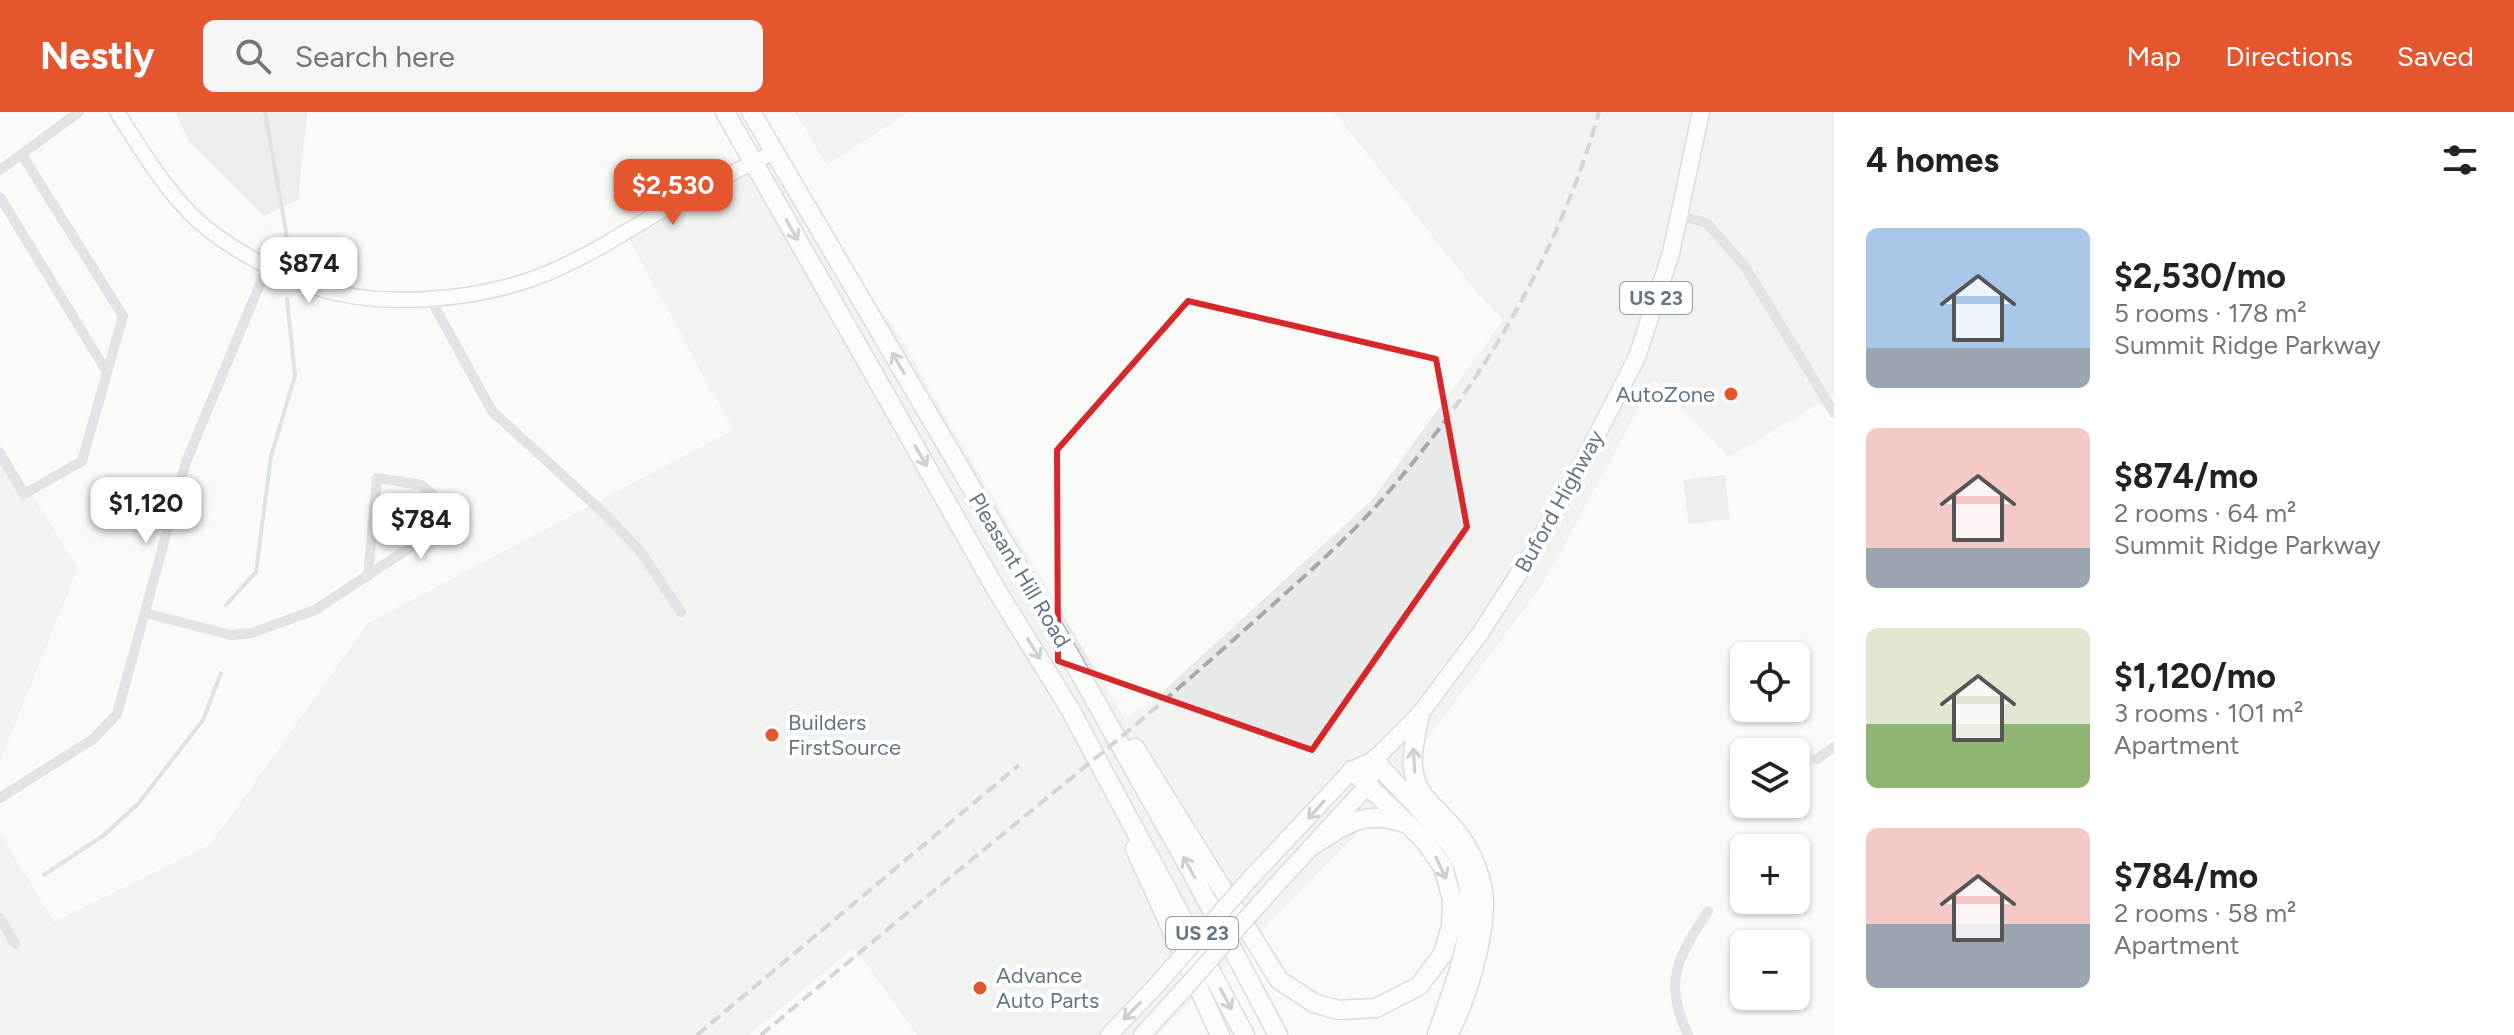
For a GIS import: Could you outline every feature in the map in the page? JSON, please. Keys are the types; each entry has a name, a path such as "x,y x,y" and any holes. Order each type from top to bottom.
{"highway":[{"name":"Pleasant Hill Road","path":"725,112 997,591 1070,709 1245,1035"},
{"name":"Pleasant Hill Road","path":"751,112 1061,640 1189,867 1278,1035"},
{"path":"1061,640 1109,706 1279,980 1314,1003 1338,1010 1376,1008 1419,986 1443,954 1451,926 1452,899 1443,867 1424,840 1352,770"},
{"path":"1070,709 1220,1035"},
{"path":"1420,714 1411,757 1416,779 1424,798 1464,841 1477,870 1484,898 1481,935 1459,1014 1448,1035"},
{"path":"1374,760 1454,849 1467,881 1471,918 1437,1035"},
{"path":"1315,844 1349,822 1363,818 1379,816 1409,825"}],"main road":[{"name":"Buford Highway","path":"1109,1035 1352,770 1374,760 1420,714 1479,635 1525,565 1637,357 1671,253 1698,112"},
{"path":"1369,784 1374,760"},
{"name":"US 23","path":"1142,1035 1369,784"}],"street":[{"path":"0,170 79,112"},
{"path":"117,112 173,193 209,230 268,265 318,288 363,296 418,300 477,293 532,279 589,253 694,192 774,152"},
{"path":"0,453 24,494 82,461 123,316 22,155"},
{"path":"0,197 107,372"},
{"path":"1679,215 1707,223 1746,268 1834,413"},
{"path":"0,798 93,739 117,714 186,462 268,265"},
{"path":"430,298 492,411 607,516 640,551 681,612"},
{"path":"145,613 231,635 252,633 315,610 368,576 394,559 458,516 422,485 377,478 368,576"},
{"path":"1817,759 1834,747"},
{"path":"1688,1035 1677,1009 1674,985 1682,950 1708,911"},
{"path":"0,918 15,944"}],"highlighted area":[{"path":"1188,301 1436,359 1467,527 1312,750 1058,661 1057,450"}],"shaded area":[{"path":"175,112 307,112 298,200 264,216 189,141"},
{"path":"795,112 909,112 827,165"},
{"path":"1334,112 1834,112 1834,398 1832,396 1730,457 1654,380 1544,582 1356,835 1157,1035 917,1035 854,947 749,1035 0,1035 0,833 54,922 211,844 368,623 733,430 629,239 770,159 903,340 933,396 1125,719 1149,704 1372,500 1503,320 1477,292"},
{"path":"0,445 78,568 0,761"},
{"path":"1725,475 1730,519 1689,524 1683,480"}],"waterway":[{"path":"265,112 289,249"},
{"path":"226,605 256,572 271,456 295,376 287,299"},
{"path":"44,875 104,835 138,804 203,720 221,673"}],"railway":[{"path":"761,1035 1170,695 1320,562 1379,503 1449,415 1511,320 1561,219 1599,112"},
{"path":"697,1035 1019,765"}],"place":[{"name":"AutoZone","path":"1731,394"},
{"name":"Builders FirstSource","path":"772,735"},
{"name":"Advance Auto Parts","path":"980,988"}]}
